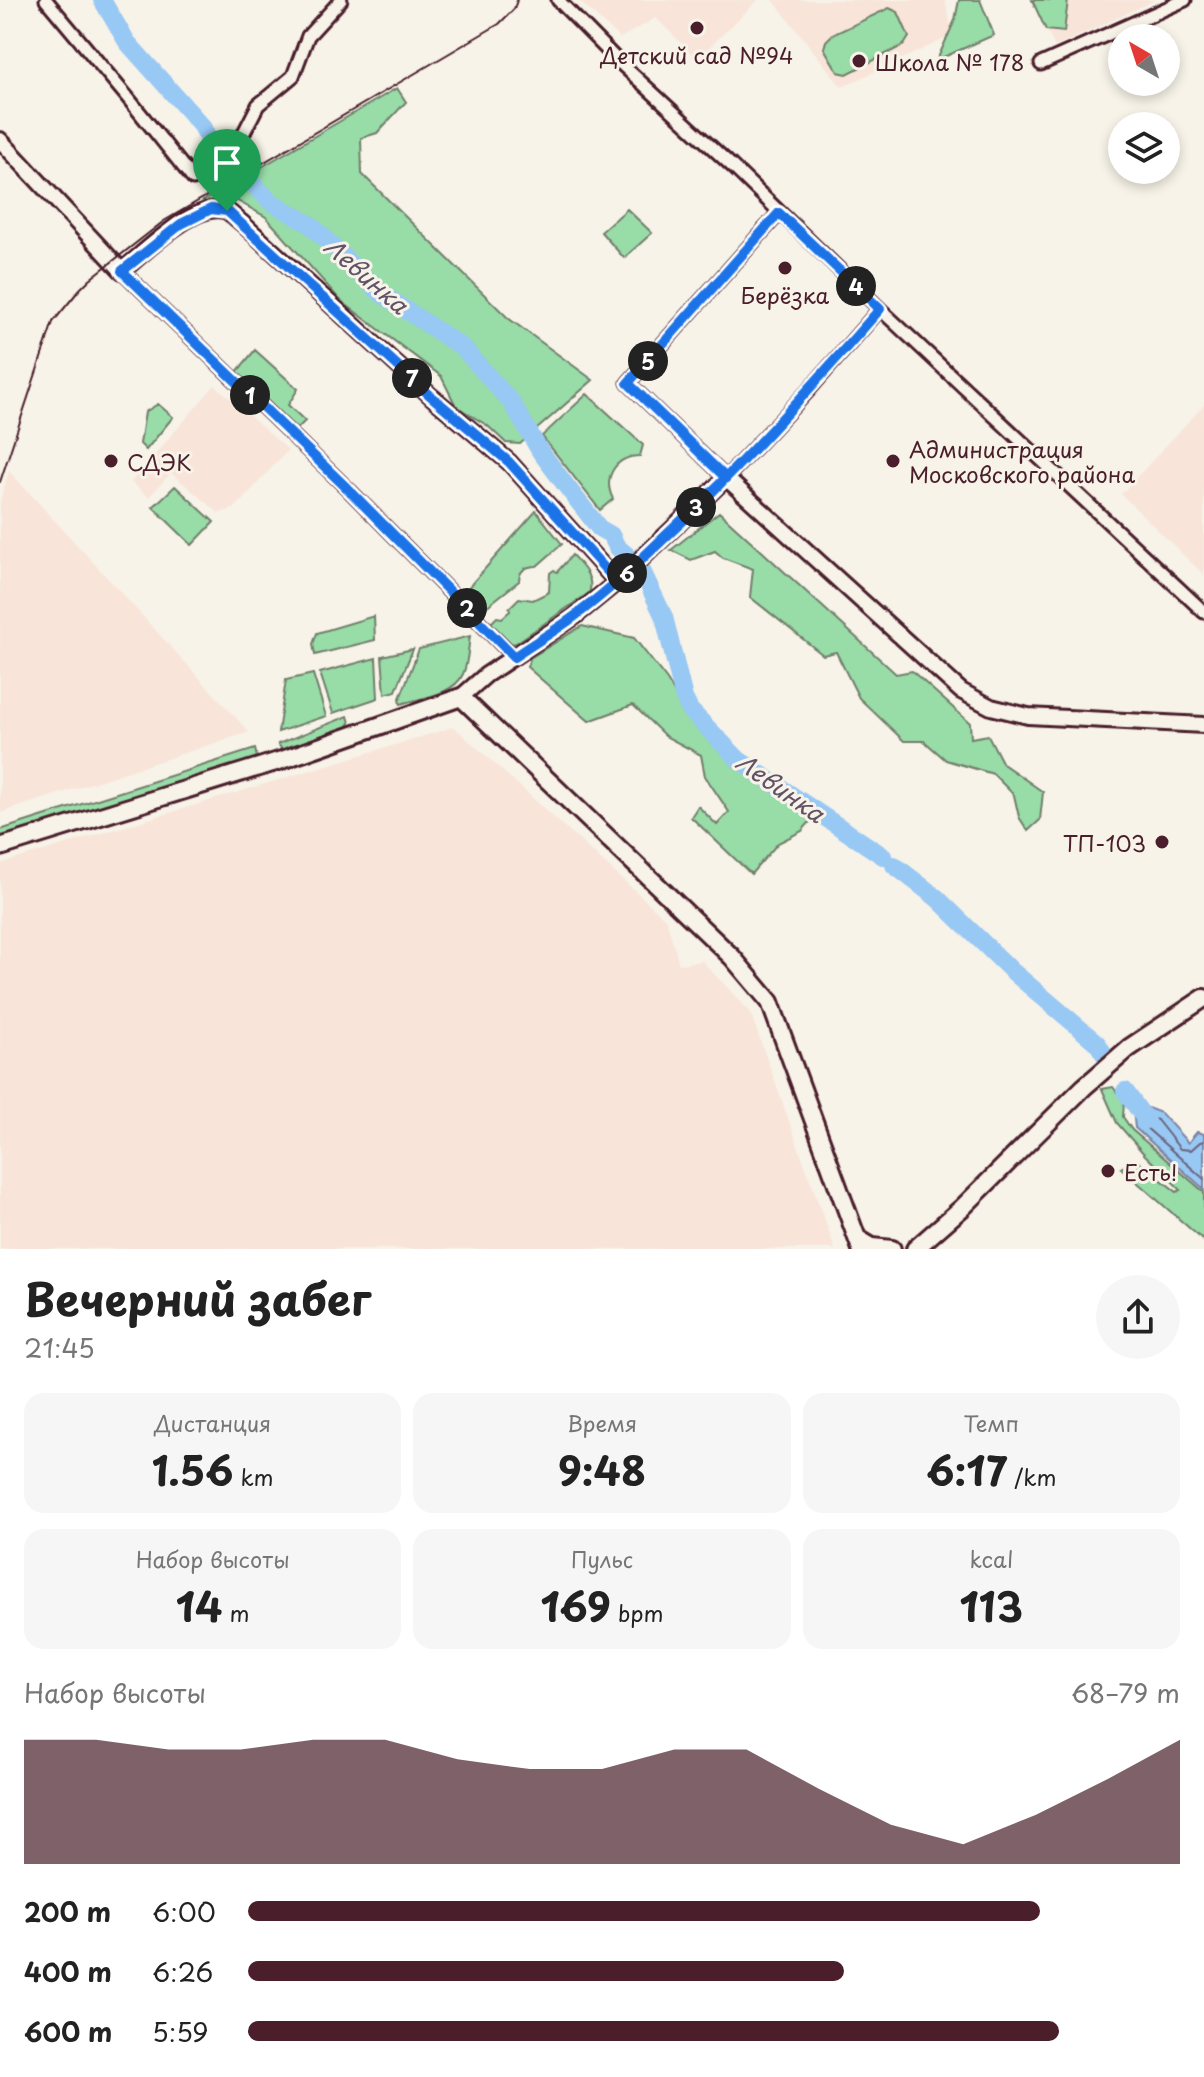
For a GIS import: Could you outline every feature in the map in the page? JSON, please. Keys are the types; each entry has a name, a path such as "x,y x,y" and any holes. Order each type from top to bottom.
{"main road":[{"path":"0,847 282,760 461,697 732,957 770,1002 859,1243 892,1249"},
{"path":"908,1249 915,1249 963,1207 1095,1077 1129,1048 1204,998"}],"street":[{"path":"46,0 193,179 235,150 258,105 293,76 308,36 341,0"},
{"path":"558,0 617,60 1204,612"},
{"path":"1041,64 1185,0"},
{"path":"0,140 122,271 350,491 514,657"},
{"path":"122,271 181,224 211,209 227,211 432,397 509,462 617,582"},
{"path":"779,213 628,383 726,478 961,691 991,707 1028,716 1204,725"},
{"path":"461,697 486,675 574,617 617,582 726,478 880,309"}],"shaded area":[{"name":"Детский сад №94","path":"578,0 758,0 697,59 656,18 620,38"},
{"name":"Школа № 178","path":"773,0 945,0 953,35 842,87"},
{"path":"1032,0 1155,0 1055,47"},
{"path":"215,385 288,450 234,509 219,513 171,473 149,497 131,482"},
{"path":"1204,405 1204,575 1121,494"},
{"path":"9,471 249,732 0,813 0,501"},
{"path":"454,727 666,919 679,964 702,961 750,1012 835,1249 0,1249 0,864"}],"green space":[{"path":"959,0 980,0 994,35 937,60 955,20"},
{"path":"1032,0 1068,0 1064,32 1046,30"},
{"path":"889,8 898,12 909,37 904,45 847,74 838,72 824,48 826,41 832,35"},
{"path":"397,88 406,102 377,133 361,138 362,174 508,318 593,380 520,444 506,443 488,426 456,406 441,376 341,301 266,217 232,198 217,205 203,201"},
{"path":"627,209 652,233 624,258 601,232"},
{"path":"255,350 298,389 288,405 305,421 296,430 236,373"},
{"path":"587,394 643,445 640,456 624,460 613,469 609,483 613,499 600,510 542,436"},
{"path":"158,404 173,417 146,450 140,444 145,412"},
{"path":"175,486 214,522 192,545 153,507"},
{"path":"536,511 562,544 537,566 524,569 519,581 476,615 459,598"},
{"path":"719,512 896,674 912,671 970,723 971,738 988,735 1003,764 1043,792 1040,820 1028,831 1019,817 1014,795 993,774 946,760 924,741 904,741 859,698 836,652 823,655 750,597 753,569 723,558 715,551 691,560 671,550"},
{"path":"572,555 589,577 589,593 511,644 490,624 510,611 509,608 519,598 533,600 549,592 550,573 554,570 557,572"},
{"path":"374,616 375,640 315,655 313,644 317,633"},
{"path":"582,626 634,638 667,680 687,713 736,764 815,816 802,831 778,843 751,874 691,817 698,806 717,825 729,812 705,776 701,755 665,736 633,705 589,721 527,667 530,658"},
{"path":"470,636 466,666 459,681 436,695 401,704 399,701 419,649"},
{"path":"413,649 396,691 385,694 382,656"},
{"path":"376,658 378,698 333,713 320,673"},
{"path":"313,674 326,716 278,732 286,680"},
{"path":"348,716 350,723 346,728 289,752 283,751 278,744"},
{"path":"255,749 258,762 0,840 0,830"},
{"path":"1113,1087 1124,1102 1123,1117 1132,1130 1204,1192 1204,1241 1121,1168 1136,1160 1177,1192 1181,1190 1117,1123 1102,1089"}],"water":[{"path":"1132,1102 1161,1113 1188,1143 1197,1132 1204,1134 1204,1189 1135,1128"}],"waterway":[{"name":"Левинка","path":"102,0 127,42 202,126 211,143 270,201 311,225 379,292 463,348 512,403 540,451 599,528 611,535 617,547 628,556"},
{"name":"Левинка","path":"642,571 664,617 684,698 690,710 739,760 883,856"},
{"name":"Левинка","path":"894,865 937,898 1011,970 1097,1043 1106,1057"},
{"name":"Левинка","path":"1125,1091 1146,1120"}],"tram line":[{"path":"0,482 53,322 90,279 164,221 499,24 514,9 517,0"}],"place":[{"name":"Детский сад №94","path":"697,28"},
{"name":"Школа № 178","path":"859,61"},
{"name":"Берёзка","path":"785,268"},
{"name":"СДЭК","path":"111,461"},
{"name":"Администрация Московского района","path":"893,461"},
{"name":"ТП-103","path":"1162,842"},
{"name":"Есть!","path":"1108,1171"}],"route":[{"path":"227,211 211,209 181,224 122,271 350,491 514,657 574,617 617,582 670,533 726,478 797,403 880,309 779,213 628,383 726,478 617,582 509,462 432,397 227,211"}]}
